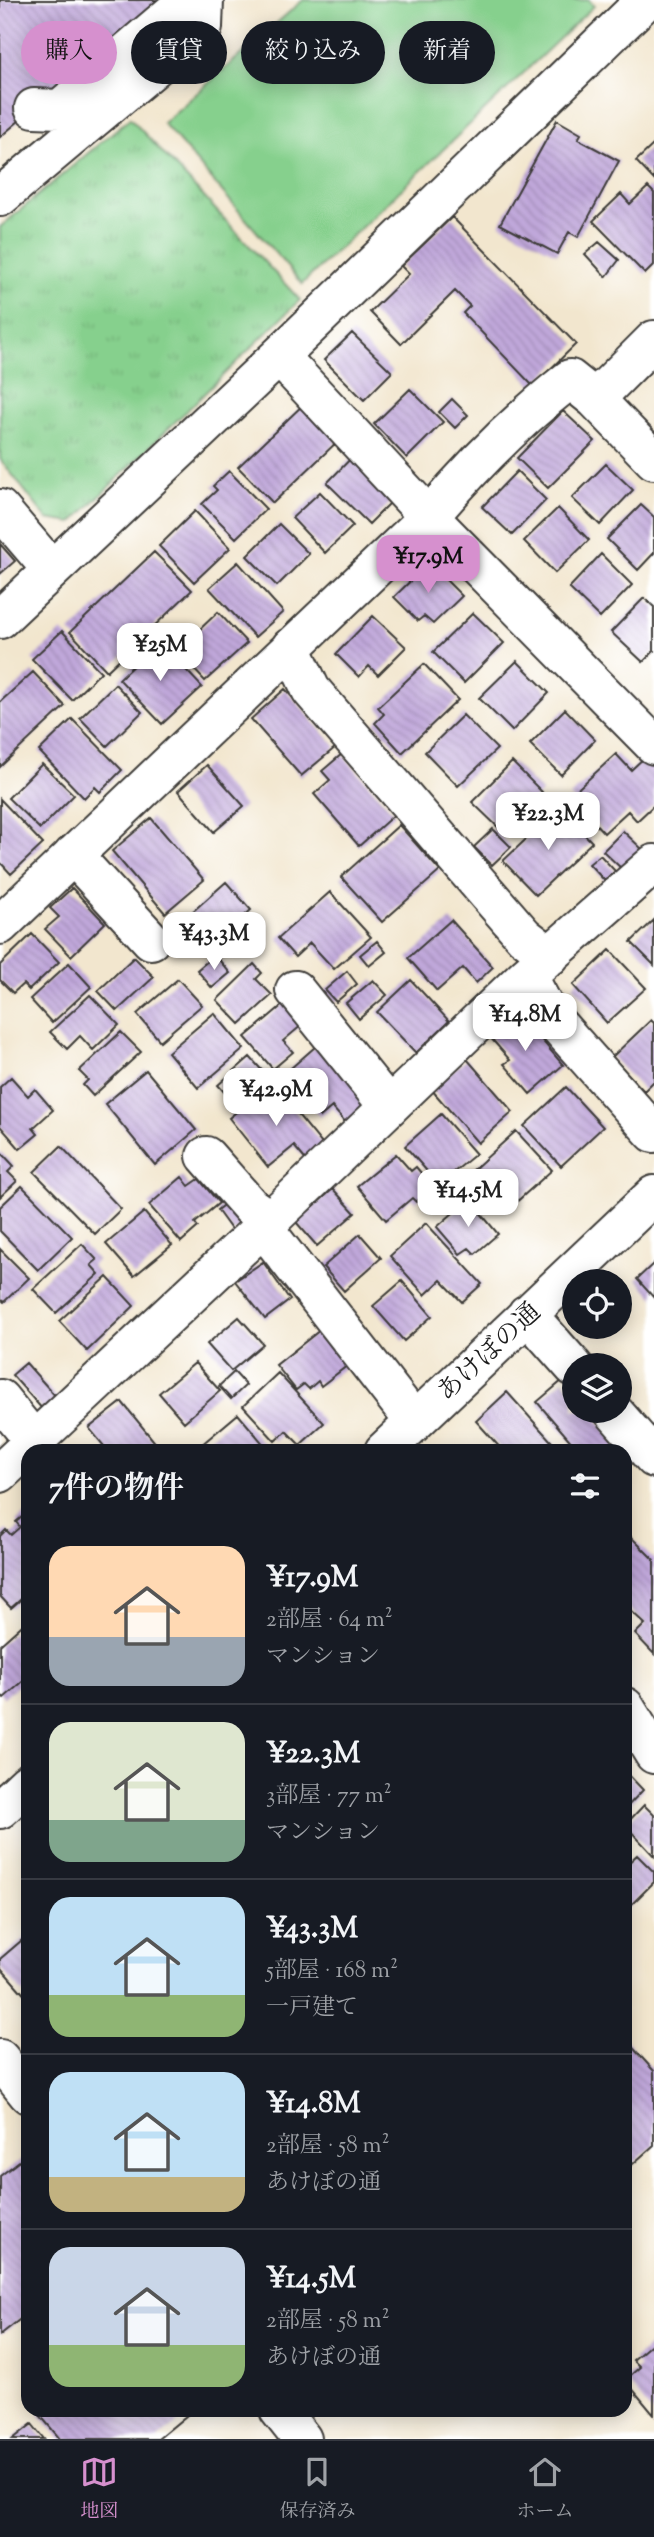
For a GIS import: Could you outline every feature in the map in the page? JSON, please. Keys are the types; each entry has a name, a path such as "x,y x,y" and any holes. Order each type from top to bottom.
{"street":[{"path":"0,619 279,356 646,0"},
{"path":"0,197 203,27 191,2 60,109 34,108"},
{"path":"595,399 654,340"},
{"path":"279,356 429,517 654,745"},
{"path":"0,925 429,517 458,483 548,396 570,379 595,399 654,460"},
{"path":"0,509 52,570"},
{"path":"291,646 311,690 524,936 539,965 548,1014 654,1133"},
{"path":"73,855 151,940"},
{"path":"37,1444 539,965 654,864"},
{"path":"295,990 389,1107"},
{"path":"206,1156 267,1224 396,1442"},
{"name":"あけぼの通","path":"396,1442 654,1195"},
{"path":"527,1314 562,1353"},
{"path":"0,1399 34,1444"},
{"path":"623,1423 654,1458"},
{"path":"0,1473 21,1457"},
{"path":"632,1718 654,1754"},
{"path":"0,1809 21,1790"},
{"path":"0,2059 21,2085"},
{"path":"285,2417 302,2439"}],"green space":[{"path":"303,0 589,0 594,6 302,284 163,123 207,84 227,84 227,67 241,54 241,84 385,84 385,21 279,21"},
{"path":"130,118 300,300 72,523 47,519 0,459 0,227"}],"building":[{"path":"0,0 161,0 136,21 131,21 131,26 117,37 117,21 21,21 21,84 62,84 0,137"},
{"path":"557,120 581,134 578,139 619,161 578,237 569,232 557,254 500,224"},
{"path":"654,144 654,180 636,161"},
{"path":"648,187 654,193 654,265 645,274 593,221 621,194 630,204"},
{"path":"452,217 576,344 533,386 463,313 470,306 455,291 401,344 370,312 409,274 401,266"},
{"path":"599,242 619,260 606,277 585,254"},
{"path":"352,333 392,372 364,400 324,360"},
{"path":"410,389 443,422 407,458 374,424"},
{"path":"452,399 468,415 455,428 439,412"},
{"path":"306,402 341,438 273,503 238,467"},
{"path":"563,411 595,441 548,488 517,458"},
{"path":"357,452 399,494 369,524 327,483"},
{"path":"606,464 633,490 600,525 572,498"},
{"path":"229,471 266,509 236,538 202,504 217,490 213,486"},
{"path":"517,471 546,500 512,535 482,507"},
{"path":"320,492 353,526 325,553 292,518"},
{"path":"641,505 654,517 654,553 638,570 607,539"},
{"path":"558,508 589,540 555,573 524,541"},
{"path":"195,511 230,548 194,582 159,546"},
{"path":"279,524 309,554 277,586 247,556"},
{"path":"0,544 15,561 0,574"},
{"path":"154,552 192,590 107,671 70,632"},
{"path":"601,554 632,585 600,618 569,588"},
{"path":"238,562 283,612 255,637 209,588"},
{"path":"429,563 462,596 433,624 424,616 418,621 394,597"},
{"path":"644,598 654,607 654,651 643,662 611,632"},
{"path":"218,612 247,643 205,681 177,651"},
{"path":"473,613 504,643 464,683 433,652"},
{"path":"373,616 406,647 378,675 369,666 359,677 336,654"},
{"path":"62,631 101,672 72,700 32,659"},
{"path":"159,641 202,687 162,724 119,679"},
{"path":"517,661 549,693 512,731 479,698"},
{"path":"424,664 458,700 402,753 375,723 384,714 378,707"},
{"path":"33,672 65,706 0,767 0,702"},
{"path":"115,684 142,712 107,746 80,718"},
{"path":"285,689 336,747 301,776 251,719"},
{"path":"565,709 595,740 561,775 530,744"},
{"path":"463,715 497,749 458,786 425,752"},
{"path":"72,719 122,770 100,792 95,787 84,798 39,751"},
{"path":"342,754 395,814 359,846 314,794 330,780 322,771"},
{"path":"616,754 631,770 646,756 654,765 654,805 637,821 628,811 604,833 570,796"},
{"path":"512,762 542,792 502,831 472,802"},
{"path":"42,764 74,795 40,829 8,798"},
{"path":"207,765 244,806 214,832 178,791"},
{"path":"0,799 43,844 11,874 0,862"},
{"path":"559,808 592,842 536,895 503,861"},
{"path":"151,818 204,880 165,913 112,851"},
{"path":"399,825 440,871 382,922 341,877"},
{"path":"493,829 511,847 492,865 474,847"},
{"path":"623,831 642,849 622,869 603,851"},
{"path":"600,855 615,871 605,881 589,864"},
{"path":"226,882 251,910 208,949 182,921"},
{"path":"72,888 105,923 71,956 45,929 59,917 50,908"},
{"path":"330,892 371,937 334,969 310,943 295,957 278,938"},
{"path":"451,920 493,967 476,983 463,968 437,991 408,958"},
{"path":"654,920 654,965 631,942"},
{"path":"32,934 59,962 29,990 23,984 13,993 0,980 0,965"},
{"path":"377,941 386,952 369,966 360,955"},
{"path":"610,950 646,988 607,1023 573,985"},
{"path":"215,955 230,973 212,988 197,970"},
{"path":"134,957 154,977 117,1011 98,991"},
{"path":"69,963 91,987 52,1023 30,999"},
{"path":"254,964 262,973 256,979 272,995 240,1024 217,1000"},
{"path":"347,971 357,984 336,1002 325,990"},
{"path":"178,979 202,1005 160,1041 137,1014"},
{"path":"373,980 387,995 359,1019 346,1003"},
{"path":"411,980 449,1021 416,1053 377,1012"},
{"path":"90,995 119,1025 93,1050 80,1036 67,1049 50,1032"},
{"path":"291,998 309,1019 283,1041 293,1052 273,1069 245,1037"},
{"path":"517,1011 563,1065 530,1094 504,1064 510,1060 489,1036"},
{"path":"214,1013 244,1049 198,1088 168,1052"},
{"path":"651,1020 654,1023 654,1081 644,1091 612,1057"},
{"path":"121,1032 141,1052 93,1096 83,1085 88,1080 79,1071"},
{"path":"323,1040 375,1099 347,1124 332,1107 320,1117 283,1075"},
{"path":"250,1057 266,1075 234,1103 218,1085"},
{"path":"467,1059 513,1112 478,1143 431,1089"},
{"path":"146,1070 196,1130 155,1165 105,1104"},
{"path":"11,1077 28,1096 35,1089 53,1110 33,1128 38,1134 20,1149 0,1126 0,1087"},
{"path":"272,1083 327,1150 309,1164 294,1146 268,1167 229,1118"},
{"path":"566,1087 603,1127 561,1166 524,1126"},
{"path":"441,1114 476,1154 454,1172 462,1181 447,1194 405,1146"},
{"path":"516,1131 552,1170 513,1205 506,1198 495,1208 475,1186 482,1180 473,1170"},
{"path":"61,1146 121,1209 95,1234 34,1172"},
{"path":"0,1151 14,1166 8,1172 17,1181 0,1197"},
{"path":"396,1154 411,1171 416,1167 433,1187 416,1202 412,1198 386,1220 357,1186"},
{"path":"182,1177 189,1186 199,1179 219,1203 195,1223 198,1227 181,1242 149,1205"},
{"path":"22,1186 72,1237 38,1270 0,1231 0,1207"},
{"path":"333,1189 355,1213 317,1246 296,1222"},
{"path":"231,1199 248,1220 233,1232 217,1210"},
{"path":"469,1199 498,1234 475,1254 469,1248 460,1254 437,1227"},
{"path":"144,1212 172,1245 134,1276 106,1244"},
{"path":"426,1223 482,1284 462,1302 441,1280 425,1295 390,1256"},
{"path":"360,1234 381,1258 344,1291 323,1267"},
{"path":"82,1244 97,1260 91,1265 99,1274 56,1313 33,1289"},
{"path":"0,1249 29,1278 4,1302 0,1299"},
{"path":"263,1262 290,1300 265,1319 235,1281"},
{"path":"654,1263 654,1298 637,1279"},
{"path":"107,1277 134,1306 87,1351 59,1321"},
{"path":"402,1281 432,1316 404,1341 373,1306"},
{"path":"239,1317 263,1344 231,1371 207,1344"},
{"path":"320,1330 348,1365 321,1386 318,1381 309,1389 304,1384 296,1390 276,1365"},
{"path":"26,1363 58,1399 44,1411 12,1375"},
{"path":"195,1363 220,1391 184,1422 159,1393"},
{"path":"234,1372 246,1385 231,1399 219,1386"},
{"path":"278,1373 324,1423 301,1444 286,1431 275,1441 243,1406"},
{"path":"562,1381 562,1423 600,1423 618,1444 573,1444 537,1402"},
{"path":"507,1392 554,1444 497,1444 476,1421"},
{"path":"122,1402 156,1444 102,1444 89,1428"},
{"path":"238,1414 263,1444 202,1444"},
{"path":"21,1518 21,1599 11,1608 0,1596 0,1536 6,1530 11,1535 20,1527 16,1522"},
{"path":"632,1538 654,1560 654,1654 635,1634 645,1624 632,1612"},
{"path":"21,1626 21,1683 4,1698 0,1694 0,1645"},
{"path":"632,1778 643,1790 632,1802"},
{"path":"644,1805 654,1815 654,1856 632,1832 632,1818"},
{"path":"637,1855 654,1872 654,1882 632,1904 632,1860"},
{"path":"21,1941 21,1991 0,1967 0,1959"},
{"path":"632,2047 654,2071 654,2145 632,2165"},
{"path":"21,2160 21,2318 0,2335 0,2176"},
{"path":"654,2342 654,2415 632,2388 632,2374 640,2367 633,2360"},
{"path":"42,2417 185,2417 158,2439 60,2439"},
{"path":"32,2424 44,2439 13,2439"}]}
